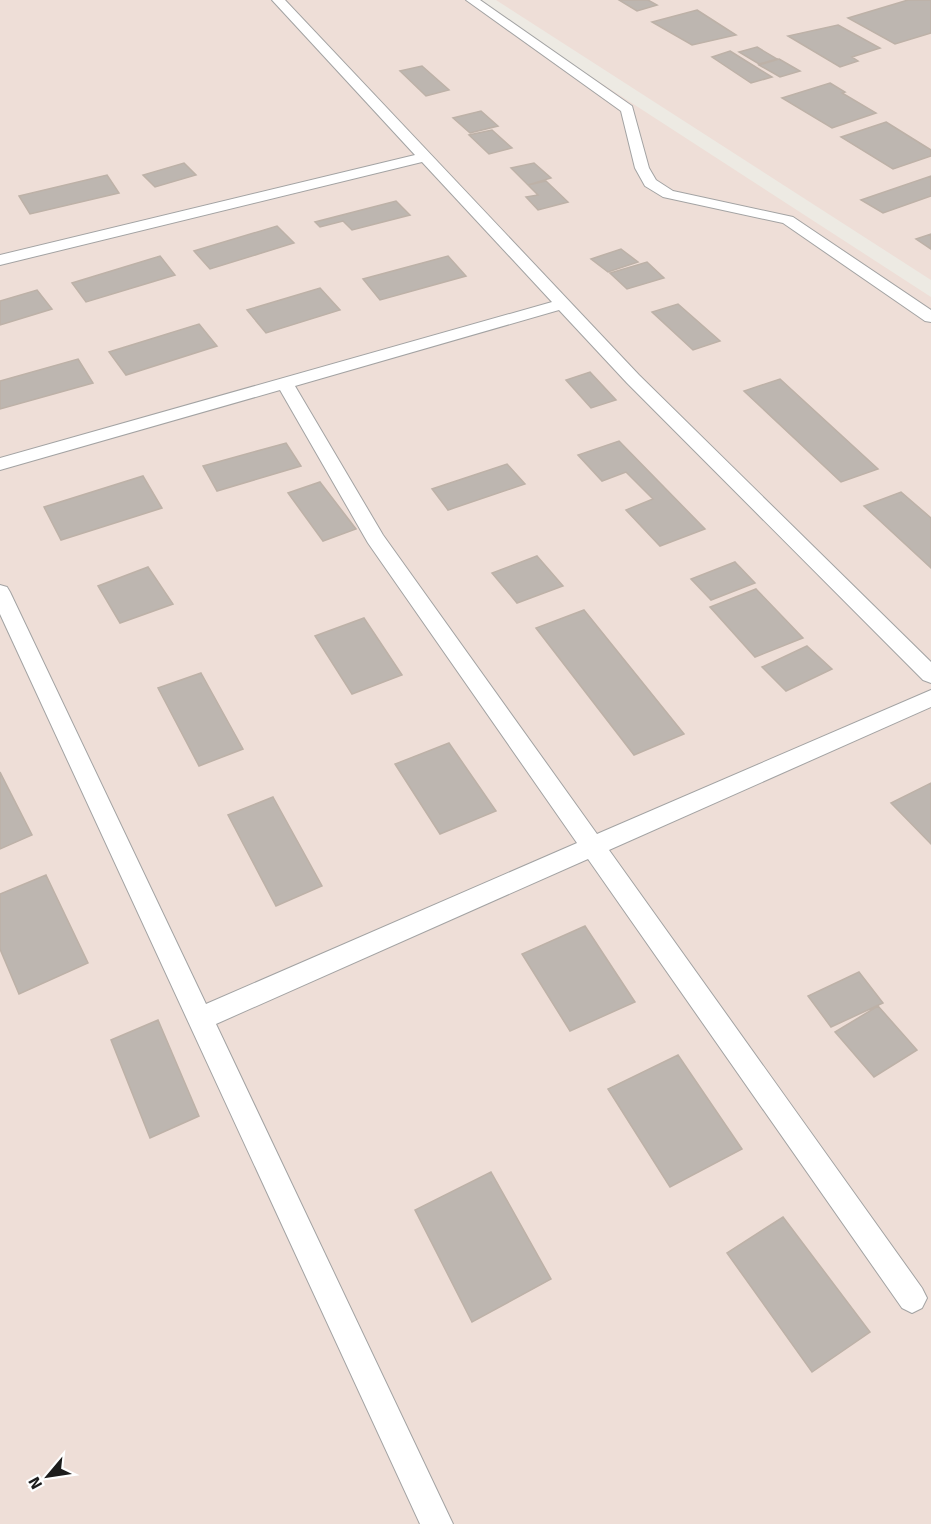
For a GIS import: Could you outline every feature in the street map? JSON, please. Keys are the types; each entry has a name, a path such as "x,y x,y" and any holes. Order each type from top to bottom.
{"lane":[{"path":"278,0 633,379 931,675"},
{"path":"472,0 627,110 642,168 650,183 668,194 788,220 931,317"},
{"path":"0,260 424,157"},
{"path":"0,464 562,304"},
{"path":"285,384 375,538 912,1298"},
{"path":"0,592 437,1524"},
{"path":"200,1019 931,698"}],"shaded area":[{"path":"0,0 473,0 931,297 931,1524 0,1524"},
{"path":"496,0 931,0 931,280"}],"building":[{"path":"619,0 648,0 657,5 637,11"},
{"path":"908,0 931,0 931,33 895,44 848,18"},
{"path":"697,10 736,35 692,45 652,22"},
{"path":"838,25 880,48 852,57 858,61 840,67 788,36"},
{"path":"757,47 777,59 759,64 739,52"},
{"path":"730,51 772,77 751,83 712,57"},
{"path":"779,59 800,71 780,77 759,65"},
{"path":"422,66 449,90 426,96 400,71"},
{"path":"830,83 845,92 842,93 876,113 832,128 782,98"},
{"path":"481,111 498,126 470,133 453,118"},
{"path":"886,122 931,150 931,156 893,169 841,137"},
{"path":"492,130 512,148 489,154 469,135"},
{"path":"184,163 196,175 155,187 143,175"},
{"path":"534,163 551,178 528,185 511,168"},
{"path":"107,175 119,193 30,214 19,196"},
{"path":"931,176 931,196 883,213 861,200"},
{"path":"546,181 568,202 538,210 526,197 538,195 528,185"},
{"path":"396,201 410,215 352,230 343,221 320,227 315,222"},
{"path":"277,226 294,243 210,269 194,251"},
{"path":"931,234 931,249 916,239"},
{"path":"621,249 638,262 608,272 591,259"},
{"path":"160,256 175,275 86,302 72,283"},
{"path":"448,256 466,276 380,300 363,279"},
{"path":"647,262 664,278 627,289 610,273"},
{"path":"320,288 340,310 266,333 247,310"},
{"path":"37,290 52,309 0,325 0,301"},
{"path":"678,304 720,341 693,350 652,312"},
{"path":"199,324 217,346 126,375 109,352"},
{"path":"78,359 93,383 0,409 0,381"},
{"path":"590,372 616,400 591,408 566,380"},
{"path":"780,379 878,469 841,482 744,391"},
{"path":"619,441 705,529 660,546 626,510 653,499 626,472 602,481 578,455"},
{"path":"286,443 301,466 217,491 203,466"},
{"path":"507,464 525,484 448,510 432,489"},
{"path":"143,476 162,508 61,540 44,507"},
{"path":"320,482 356,529 323,541 288,493"},
{"path":"901,492 931,518 931,568 864,506"},
{"path":"537,556 563,586 517,603 492,573"},
{"path":"735,562 755,583 711,600 691,579"},
{"path":"148,567 173,604 120,623 98,586"},
{"path":"756,589 803,638 755,657 710,607"},
{"path":"584,610 684,734 634,755 536,628"},
{"path":"364,618 402,675 352,694 315,636"},
{"path":"807,646 832,669 786,691 762,667"},
{"path":"201,673 243,749 199,766 158,688"},
{"path":"449,743 496,811 440,834 395,764"},
{"path":"0,772 32,835 0,849"},
{"path":"931,783 931,844 891,803"},
{"path":"273,797 322,886 276,906 228,815"},
{"path":"46,875 88,963 19,994 0,949 0,894"},
{"path":"585,926 635,1002 570,1031 522,954"},
{"path":"859,972 883,1003 831,1027 808,996"},
{"path":"878,1006 917,1050 874,1077 835,1032"},
{"path":"158,1020 199,1116 150,1138 111,1040"},
{"path":"678,1055 742,1149 670,1187 608,1089"},
{"path":"491,1172 551,1279 472,1322 415,1210"},
{"path":"783,1217 870,1332 812,1372 727,1253"}]}
